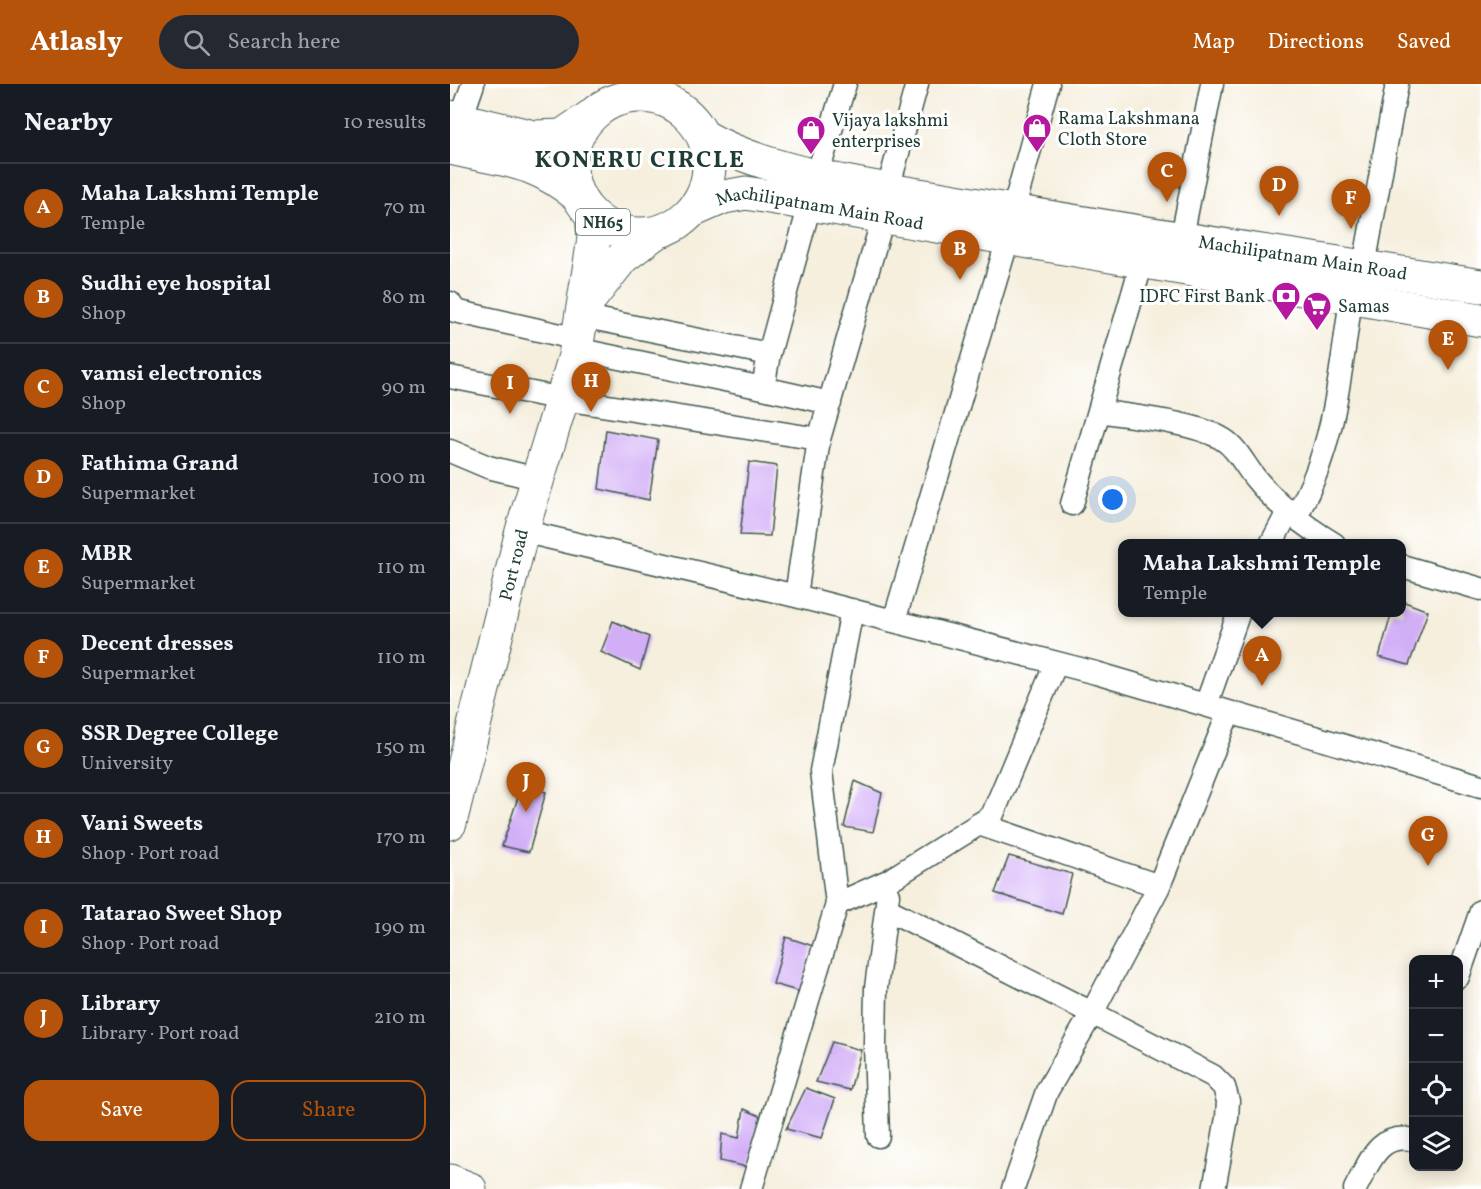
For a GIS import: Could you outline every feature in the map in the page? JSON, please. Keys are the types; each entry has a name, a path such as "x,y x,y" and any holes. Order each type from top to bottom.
{"main road":[{"name":"NH65","path":"685,84 684,95 709,155 709,175 703,195 692,212 675,225 655,233 632,234 610,228 585,205 572,176 572,154 578,134 590,117 607,104 655,90 663,100 678,107 697,127"},
{"path":"453,139 562,135 590,117"},
{"name":"Machilipatnam Main Road","path":"697,127 722,147 814,190"},
{"path":"453,139 533,165 555,176 585,205"},
{"name":"Machilipatnam Main Road","path":"692,212 724,197 746,193 814,190 1010,225 1182,237 1481,286"},
{"name":"Port road","path":"451,813 457,768 522,531 563,399 579,328 594,239 585,205"},
{"name":"Machilipatnam Main Road","path":"1010,225 1142,262 1481,320"},
{"name":"Port road","path":"579,328 622,257 655,233"},
{"path":"450,1181 470,1189"}],"street":[{"path":"453,139 473,84"},
{"path":"763,388 768,354 845,84"},
{"path":"796,596 819,439 886,204 917,84"},
{"path":"894,621 1010,225 1048,84"},
{"path":"1182,237 1212,84"},
{"path":"1364,266 1397,84"},
{"path":"1072,504 1142,262"},
{"path":"1274,539 1292,513 1307,497 1334,422 1351,298"},
{"path":"450,303 455,311 768,354"},
{"path":"579,328 763,388 830,403"},
{"path":"450,377 563,399 819,439"},
{"path":"1099,411 1209,432 1226,441 1256,480 1292,513 1328,539"},
{"path":"450,451 488,467 537,479"},
{"path":"522,531 796,596 1056,663 1481,786"},
{"path":"1406,567 1481,589"},
{"path":"751,1189 837,904 821,771 852,610"},
{"path":"1206,705 1237,617"},
{"path":"837,904 888,881 992,816 1056,663"},
{"path":"1013,1189 1047,1090 1092,1013 1159,886 1229,712"},
{"path":"979,824 1159,886"},
{"path":"878,1136 876,988 887,909 888,881"},
{"path":"887,909 1213,1076 1224,1087 1227,1118 1214,1189"},
{"path":"1463,962 1481,911"},
{"path":"1355,1189 1376,1149 1395,1138 1409,1140"}],"building":[{"path":"606,430 658,440 649,500 599,489"},
{"path":"749,462 777,466 770,536 740,535"},
{"path":"1406,603 1428,611 1409,665 1379,657 1391,617 1406,617"},
{"path":"613,621 649,637 640,670 601,652"},
{"path":"855,781 882,793 873,832 844,827"},
{"path":"522,785 546,792 529,852 502,846"},
{"path":"1009,856 1072,874 1062,914 995,893"},
{"path":"786,937 813,946 801,992 773,984"},
{"path":"832,1042 861,1050 850,1090 816,1082"},
{"path":"806,1088 835,1099 822,1138 786,1129"},
{"path":"744,1109 760,1116 751,1168 720,1161 722,1134 739,1138"}],"place":[{"name":"Rama Lakshmana Cloth Store","path":"1037,154"},
{"name":"Vijaya lakshmi enterprises","path":"811,156"},
{"name":"vamsi electronics","path":"1167,202"},
{"name":"Fathima Grand","path":"1279,216"},
{"name":"Decent dresses","path":"1351,229"},
{"name":"Sudhi eye hospital","path":"960,280"},
{"name":"IDFC First Bank","path":"1286,322"},
{"name":"Samas","path":"1317,332"},
{"name":"MBR","path":"1448,370"},
{"name":"Vani Sweets","path":"591,412"},
{"name":"Tatarao Sweet Shop","path":"510,414"},
{"name":"Maha Lakshmi Temple","path":"1262,686"},
{"name":"Library","path":"526,812"},
{"name":"SSR Degree College","path":"1428,866"}],"district":[{"name":"KONERU CIRCLE","path":"640,159"}]}
